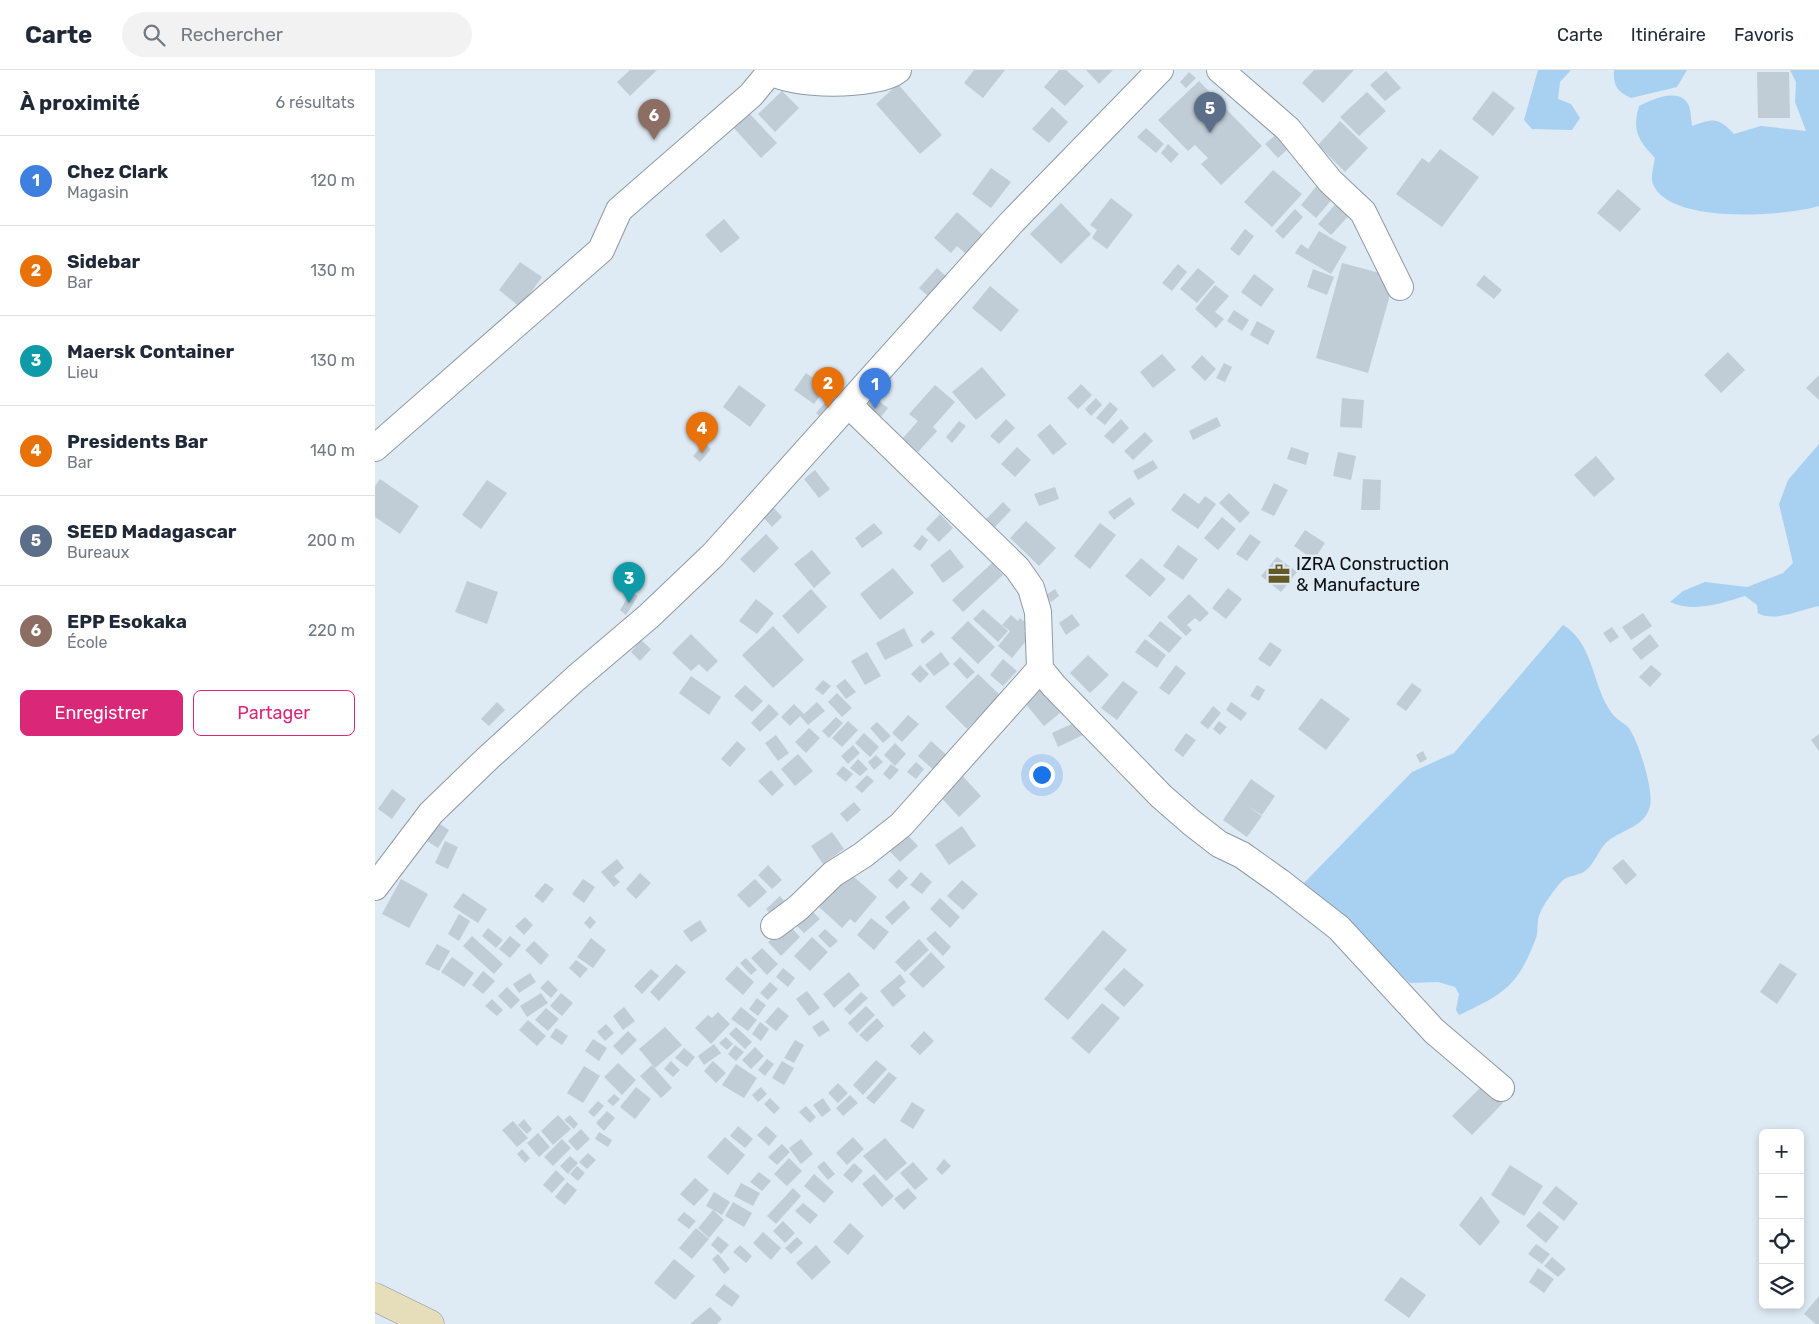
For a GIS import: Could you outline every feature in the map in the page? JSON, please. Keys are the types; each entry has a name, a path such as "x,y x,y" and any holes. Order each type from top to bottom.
{"main road":[{"path":"375,1297 430,1324"}],"street":[{"path":"375,448 601,250 619,210 751,95 770,71 793,79 830,83 874,80 892,75 898,70"},
{"path":"375,887 431,814 510,738 649,616 713,555 1011,224 1160,70"},
{"path":"1220,70 1288,129 1330,180 1363,212 1400,287"},
{"path":"849,405 1017,568 1031,588 1038,612 1040,669 1167,801 1219,844 1242,855 1332,922 1434,1031 1501,1088"},
{"path":"774,926 798,908 833,874 863,855 901,825 1040,669"}],"shaded area":[{"path":"1538,70 1571,70 1560,82 1558,99 1571,104 1580,118 1572,130 1532,129 1524,120"},
{"path":"1614,70 1687,70 1677,87 1631,98 1622,93 1615,84"},
{"path":"1790,70 1819,70 1819,206 1781,213 1729,214 1704,212 1681,206 1663,197 1652,181 1655,158 1644,146 1638,135 1636,122 1639,106 1658,98 1673,96 1685,100 1689,106 1692,126 1706,121 1715,121 1724,124 1734,134 1761,126 1806,131 1795,102 1796,82"},
{"path":"1819,444 1819,606 1772,617 1758,613 1757,605 1745,596 1698,607 1689,607 1670,602 1683,591 1705,582 1747,587 1783,573 1793,563 1779,504 1788,480"},
{"path":"1563,625 1573,633 1586,652 1603,698 1611,712 1632,733 1650,789 1650,806 1643,819 1605,844 1592,864 1583,873 1564,879 1555,889 1541,910 1536,938 1523,967 1508,987 1487,1001 1459,1015 1456,1010 1459,994 1455,987 1438,982 1410,983 1303,884 1412,772 1454,753"}],"building":[{"path":"630,70 657,70 630,96 617,82"},
{"path":"974,70 1005,70 983,98 964,83"},
{"path":"1059,70 1066,70 1084,86 1065,106 1044,87"},
{"path":"1086,70 1113,70 1099,84"},
{"path":"1314,70 1354,70 1323,103 1302,83"},
{"path":"1386,71 1401,88 1385,101 1370,85"},
{"path":"1189,72 1196,78 1186,88 1180,82"},
{"path":"1757,72 1789,72 1790,118 1758,118"},
{"path":"1199,81 1262,146 1221,185 1201,164 1208,158 1195,145 1188,151 1158,120"},
{"path":"898,84 942,135 920,154 876,104"},
{"path":"782,91 799,108 775,132 758,114"},
{"path":"1493,91 1515,108 1493,136 1472,119"},
{"path":"1367,92 1386,111 1359,136 1340,117"},
{"path":"1052,107 1068,122 1049,143 1032,129"},
{"path":"749,113 777,143 761,158 733,127"},
{"path":"1340,121 1368,148 1345,172 1318,145"},
{"path":"1146,128 1164,144 1156,153 1137,137"},
{"path":"1278,133 1290,147 1278,158 1265,144"},
{"path":"1168,144 1179,154 1171,163 1161,153"},
{"path":"1440,149 1479,177 1442,227 1396,194 1422,158 1429,163"},
{"path":"991,168 1011,182 991,208 972,194"},
{"path":"1273,170 1302,194 1272,227 1244,202"},
{"path":"1319,183 1335,196 1316,218 1301,205"},
{"path":"1618,189 1641,209 1620,232 1597,213"},
{"path":"1111,198 1133,215 1107,249 1092,238 1097,230 1090,225"},
{"path":"1341,198 1354,210 1331,235 1318,224"},
{"path":"1061,203 1091,234 1061,264 1030,234"},
{"path":"1295,209 1303,217 1283,239 1275,231"},
{"path":"957,212 983,235 966,254 957,246 951,253 934,238"},
{"path":"724,219 740,238 721,253 705,235"},
{"path":"1245,229 1254,236 1239,256 1230,249"},
{"path":"1319,231 1347,247 1331,274 1295,253 1301,244 1308,249"},
{"path":"520,262 542,277 520,307 499,290"},
{"path":"1342,263 1395,277 1368,373 1316,358"},
{"path":"1178,264 1187,272 1172,291 1162,283"},
{"path":"937,268 947,277 929,297 919,288"},
{"path":"1198,268 1215,282 1197,303 1180,289"},
{"path":"1313,269 1334,277 1327,295 1307,287"},
{"path":"1254,274 1274,289 1261,307 1241,292"},
{"path":"1484,275 1502,290 1494,299 1476,285"},
{"path":"1215,285 1229,296 1215,312 1224,319 1216,328 1195,309"},
{"path":"990,286 1019,310 1001,332 972,308"},
{"path":"1234,310 1249,320 1242,331 1227,321"},
{"path":"1257,321 1275,331 1268,345 1250,335"},
{"path":"1728,352 1745,370 1721,393 1704,375"},
{"path":"1162,354 1176,370 1153,388 1140,372"},
{"path":"1202,355 1216,369 1205,381 1191,367"},
{"path":"1224,363 1232,367 1225,382 1216,378"},
{"path":"982,367 1006,395 976,420 952,392"},
{"path":"806,373 826,387 814,404 794,390"},
{"path":"1819,375 1819,400 1806,388"},
{"path":"1081,384 1092,395 1078,409 1067,398"},
{"path":"739,385 766,405 750,427 723,407"},
{"path":"935,385 955,402 933,427 937,431 918,452 903,438 918,421 909,414"},
{"path":"831,396 839,403 824,420 816,413"},
{"path":"874,397 888,408 877,422 863,410"},
{"path":"1096,398 1102,405 1091,416 1085,409"},
{"path":"1342,398 1364,400 1362,428 1340,427"},
{"path":"1110,402 1118,409 1105,425 1096,418"},
{"path":"1217,417 1221,426 1193,440 1189,431"},
{"path":"1006,419 1015,428 999,444 990,436"},
{"path":"1121,419 1129,428 1113,444 1104,436"},
{"path":"959,421 966,426 952,443 946,437"},
{"path":"1050,424 1067,444 1053,455 1037,435"},
{"path":"1145,432 1153,441 1133,460 1124,451"},
{"path":"704,443 711,449 700,462 693,456"},
{"path":"1017,447 1031,460 1015,477 1001,464"},
{"path":"1291,447 1309,453 1306,465 1287,459"},
{"path":"1338,452 1356,456 1351,480 1333,476"},
{"path":"1596,456 1615,479 1594,497 1574,475"},
{"path":"1153,460 1158,468 1138,480 1133,471"},
{"path":"815,470 830,489 819,498 804,479"},
{"path":"380,479 419,506 400,534 375,517 375,486"},
{"path":"1363,479 1381,480 1380,510 1361,510"},
{"path":"487,480 507,493 481,529 462,515"},
{"path":"1274,483 1288,490 1274,516 1261,510"},
{"path":"1055,487 1059,499 1039,506 1034,494"},
{"path":"1184,493 1199,504 1205,496 1216,504 1198,529 1171,510"},
{"path":"1229,493 1250,513 1240,523 1219,503"},
{"path":"1130,497 1135,504 1114,520 1108,512"},
{"path":"1003,502 1011,510 993,529 985,520"},
{"path":"773,507 782,517 772,527 762,516"},
{"path":"940,514 953,528 939,542 926,529"},
{"path":"1222,517 1236,529 1218,550 1204,538"},
{"path":"1026,521 1056,548 1039,566 1010,538"},
{"path":"874,523 883,533 862,548 855,538"},
{"path":"1100,523 1116,535 1090,569 1074,556"},
{"path":"1305,530 1325,543 1314,560 1294,546"},
{"path":"766,534 779,548 754,573 740,559"},
{"path":"1250,534 1261,542 1247,561 1236,554"},
{"path":"922,535 928,540 920,551 913,546"},
{"path":"1178,545 1198,559 1183,580 1163,566"},
{"path":"950,549 964,567 943,583 930,565"},
{"path":"812,550 831,573 814,588 794,564"},
{"name":"IZRA Construction & Manufacture","path":"1277,557 1297,572 1281,592 1261,576"},
{"path":"1141,558 1166,579 1150,597 1125,576"},
{"path":"992,563 1003,575 963,612 952,600"},
{"path":"893,568 914,593 880,620 860,594"},
{"path":"467,581 498,592 487,624 455,612"},
{"path":"1228,588 1242,599 1226,619 1212,608"},
{"path":"811,589 827,607 798,634 782,616"},
{"path":"1055,589 1059,596 1051,602 1046,595"},
{"path":"631,592 638,596 626,615 620,610"},
{"path":"1189,594 1209,613 1200,622 1195,618 1187,625 1192,630 1186,636 1167,617"},
{"path":"756,599 774,613 757,634 739,621"},
{"path":"983,609 1008,631 998,642 973,619"},
{"path":"1643,613 1652,626 1631,640 1622,627"},
{"path":"1072,614 1080,625 1066,635 1059,623"},
{"path":"1011,615 1018,621 1020,618 1029,625 1024,632 1030,636 1012,658 998,646 1010,631 1002,625"},
{"path":"968,621 995,647 978,664 951,638"},
{"path":"1160,621 1182,638 1169,653 1148,636"},
{"path":"773,626 804,660 773,688 742,655"},
{"path":"1612,627 1619,637 1610,643 1603,633"},
{"path":"904,628 913,646 885,660 876,643"},
{"path":"931,630 935,634 923,644 920,640"},
{"path":"691,634 718,661 707,672 699,664 691,671 672,653"},
{"path":"1650,634 1659,646 1641,660 1632,649"},
{"path":"1145,639 1166,655 1157,668 1135,652"},
{"path":"641,640 651,649 640,661 631,652"},
{"path":"1270,642 1282,650 1270,667 1258,659"},
{"path":"867,652 881,676 865,685 851,661"},
{"path":"941,652 950,664 934,676 925,665"},
{"path":"1088,655 1109,675 1090,693 1070,673"},
{"path":"960,657 975,672 967,679 953,664"},
{"path":"1003,659 1017,671 1003,686 990,675"},
{"path":"920,665 929,674 920,683 911,674"},
{"path":"1176,665 1186,673 1169,695 1159,688"},
{"path":"1651,665 1662,674 1650,687 1639,677"},
{"path":"978,674 1000,695 967,729 945,707"},
{"path":"691,676 721,697 709,715 679,693"},
{"path":"845,679 856,692 846,699 836,686"},
{"path":"823,680 831,686 823,695 815,689"},
{"path":"1123,681 1138,692 1117,720 1101,708"},
{"path":"1412,683 1422,690 1406,711 1396,704"},
{"path":"745,685 763,701 752,712 734,696"},
{"path":"1257,685 1265,690 1259,701 1250,696"},
{"path":"1040,689 1060,713 1044,726 1024,702"},
{"path":"837,693 852,708 842,717 828,702"},
{"path":"1321,698 1350,719 1326,750 1298,729"},
{"path":"497,702 505,710 489,726 481,719"},
{"path":"817,702 825,711 808,725 800,716 790,726 781,717 794,704 804,714"},
{"path":"1231,702 1247,713 1241,721 1226,710"},
{"path":"769,704 779,714 760,732 751,723"},
{"path":"1213,706 1221,713 1208,729 1200,723"},
{"path":"908,715 919,724 902,742 892,733"},
{"path":"836,717 843,723 829,738 822,731"},
{"path":"848,721 858,730 842,747 832,738"},
{"path":"1078,721 1085,734 1058,747 1052,733"},
{"path":"1219,721 1227,727 1220,735 1213,729"},
{"path":"877,722 891,736 883,743 870,728"},
{"path":"809,728 820,738 806,753 795,742"},
{"path":"864,733 879,747 870,757 855,743"},
{"path":"1186,733 1196,740 1183,757 1174,750"},
{"path":"1819,734 1819,751 1811,740"},
{"path":"776,735 789,753 778,761 765,743"},
{"path":"737,741 746,749 730,767 721,759"},
{"path":"931,741 949,757 936,772 918,756"},
{"path":"895,743 906,754 895,766 884,755"},
{"path":"853,745 860,753 848,764 841,756"},
{"path":"1423,751 1427,759 1420,763 1416,755"},
{"path":"798,754 813,771 795,786 781,769"},
{"path":"876,755 883,762 874,770 868,762"},
{"path":"858,759 868,769 860,776 850,768"},
{"path":"916,762 924,769 916,779 907,772"},
{"path":"891,764 899,770 890,780 883,774"},
{"path":"843,766 853,774 846,782 836,774"},
{"path":"771,770 784,785 772,796 758,781"},
{"path":"960,773 981,796 959,817 938,794"},
{"path":"867,775 874,781 862,793 855,787"},
{"path":"1251,779 1275,796 1262,815 1247,806 1262,816 1247,837 1223,820"},
{"path":"392,789 406,799 392,819 378,809"},
{"path":"854,802 861,810 847,822 840,814"},
{"path":"435,821 449,830 438,848 424,839"},
{"path":"962,826 976,846 949,865 935,845"},
{"path":"904,831 918,846 900,862 886,847"},
{"path":"832,832 844,849 823,864 811,846"},
{"path":"445,841 458,847 448,869 435,863"},
{"path":"617,859 624,868 614,876 620,882 614,887 601,872"},
{"path":"1623,859 1637,875 1626,885 1612,868"},
{"path":"768,865 782,880 772,889 758,875"},
{"path":"899,869 908,878 897,889 888,880"},
{"path":"846,870 877,897 855,923 850,919 842,928 819,907"},
{"path":"921,872 932,882 922,894 910,885"},
{"path":"640,873 651,883 636,899 626,889"},
{"path":"401,879 428,894 409,928 382,914"},
{"path":"583,879 595,887 584,903 572,894"},
{"path":"755,879 767,892 749,908 737,895"},
{"path":"962,880 978,894 963,910 947,896"},
{"path":"545,883 554,889 543,903 534,896"},
{"path":"463,893 487,909 478,923 453,907"},
{"path":"780,896 790,908 776,920 766,909"},
{"path":"940,898 960,917 950,928 930,909"},
{"path":"904,900 910,908 892,925 885,917"},
{"path":"811,910 820,919 804,933 795,924"},
{"path":"459,914 470,921 459,941 448,934"},
{"path":"590,916 596,922 590,929 584,923"},
{"path":"525,917 533,925 524,935 515,926"},
{"path":"871,918 889,932 874,950 857,935"},
{"path":"700,920 707,931 691,942 683,931"},
{"path":"788,924 800,937 781,956 768,942"},
{"path":"488,928 503,940 496,948 482,936"},
{"path":"825,929 838,941 830,948 818,936"},
{"path":"1103,930 1127,950 1068,1020 1044,999"},
{"path":"935,931 951,947 943,956 926,939"},
{"path":"472,936 503,964 494,974 463,946"},
{"path":"510,936 521,945 510,958 499,949"},
{"path":"812,937 828,952 810,971 794,956"},
{"path":"591,938 606,950 593,968 577,957"},
{"path":"919,939 929,950 905,972 895,962"},
{"path":"534,941 549,955 541,965 525,950"},
{"path":"437,944 450,951 439,971 425,964"},
{"path":"762,948 778,964 767,975 751,958"},
{"path":"931,952 945,967 923,988 909,974"},
{"path":"452,957 474,973 464,987 441,972"},
{"path":"746,958 757,970 751,975 740,963"},
{"path":"576,960 588,969 580,978 569,968"},
{"path":"1780,963 1797,974 1777,1004 1760,992"},
{"path":"676,964 686,972 659,1001 650,992"},
{"path":"737,966 754,982 743,995 725,979"},
{"path":"783,968 795,978 788,987 776,977"},
{"path":"1124,968 1144,985 1124,1007 1104,989"},
{"path":"651,969 659,976 642,994 634,986"},
{"path":"483,971 495,981 483,994 472,985"},
{"path":"849,972 860,985 834,1008 823,994"},
{"path":"530,973 536,982 519,993 513,984"},
{"path":"900,974 906,982 899,988 906,996 893,1007 880,991"},
{"path":"548,980 558,990 551,998 540,988"},
{"path":"770,982 778,989 768,1000 760,993"},
{"path":"507,987 520,1000 511,1009 498,996"},
{"path":"807,991 820,1008 809,1016 796,999"},
{"path":"861,992 868,998 850,1015 844,1009"},
{"path":"541,993 548,1003 527,1017 520,1006"},
{"path":"561,993 573,1003 562,1016 550,1006"},
{"path":"757,998 766,1005 758,1016 749,1009"},
{"path":"492,999 503,1010 497,1016 485,1006"},
{"path":"1102,1003 1120,1018 1089,1054 1071,1038"},
{"path":"866,1006 875,1015 857,1033 848,1023"},
{"path":"624,1007 635,1021 623,1030 613,1016"},
{"path":"741,1007 757,1020 748,1031 731,1019"},
{"path":"778,1007 789,1016 776,1031 765,1022"},
{"path":"546,1008 559,1019 548,1031 535,1020"},
{"path":"718,1012 730,1024 711,1044 695,1028 708,1015 712,1018"},
{"path":"877,1018 884,1026 867,1042 859,1035"},
{"path":"528,1020 546,1036 537,1046 519,1030"},
{"path":"823,1020 830,1030 819,1037 812,1027"},
{"path":"760,1022 769,1029 761,1041 752,1034"},
{"path":"606,1024 614,1033 605,1041 597,1032"},
{"path":"665,1027 682,1045 655,1068 639,1049"},
{"path":"736,1027 752,1042 745,1049 729,1034"},
{"path":"556,1028 568,1036 562,1045 550,1037"},
{"path":"628,1031 637,1040 622,1055 613,1046"},
{"path":"924,1031 934,1041 920,1055 910,1046"},
{"path":"726,1037 733,1044 727,1050 719,1043"},
{"path":"593,1039 607,1048 599,1061 585,1051"},
{"path":"795,1040 804,1045 794,1063 784,1058"},
{"path":"714,1044 721,1053 704,1065 698,1056"},
{"path":"735,1045 744,1052 736,1061 728,1054"},
{"path":"755,1047 764,1056 751,1069 742,1060"},
{"path":"684,1048 695,1057 687,1067 675,1058"},
{"path":"767,1059 774,1064 765,1076 758,1070"},
{"path":"876,1060 887,1069 863,1095 853,1085"},
{"path":"671,1061 680,1070 673,1077 664,1069"},
{"path":"713,1061 726,1073 716,1083 704,1071"},
{"path":"782,1061 794,1068 784,1085 772,1078"},
{"path":"618,1063 636,1080 622,1095 604,1077"},
{"path":"736,1064 757,1078 744,1098 722,1085"},
{"path":"652,1065 672,1088 661,1098 640,1076"},
{"path":"584,1066 600,1076 583,1103 567,1093"},
{"path":"889,1072 897,1078 874,1104 866,1098"},
{"path":"838,1083 848,1093 838,1103 828,1093"},
{"path":"1484,1084 1503,1103 1472,1135 1452,1116"},
{"path":"636,1087 651,1099 635,1119 620,1107"},
{"path":"761,1087 767,1094 758,1102 752,1095"},
{"path":"614,1094 620,1099 613,1106 607,1101"},
{"path":"850,1095 858,1103 843,1116 836,1108"},
{"path":"770,1098 780,1108 774,1114 764,1104"},
{"path":"823,1098 831,1110 822,1117 813,1105"},
{"path":"598,1101 604,1106 594,1117 588,1112"},
{"path":"912,1102 925,1110 913,1129 900,1121"},
{"path":"806,1106 816,1117 810,1123 799,1112"},
{"path":"607,1111 615,1118 604,1131 596,1123"},
{"path":"558,1115 571,1129 553,1145 541,1131"},
{"path":"570,1115 578,1124 574,1129 564,1120"},
{"path":"524,1119 532,1129 527,1134 518,1125"},
{"path":"513,1121 528,1138 517,1147 502,1130"},
{"path":"738,1126 753,1139 745,1148 730,1136"},
{"path":"766,1126 777,1136 769,1146 757,1135"},
{"path":"581,1129 590,1139 577,1151 568,1141"},
{"path":"599,1132 612,1140 608,1147 595,1139"},
{"path":"538,1133 550,1147 539,1157 527,1143"},
{"path":"725,1137 745,1155 728,1175 707,1157"},
{"path":"853,1137 864,1149 847,1165 836,1153"},
{"path":"885,1138 907,1163 886,1181 863,1156"},
{"path":"562,1139 571,1148 553,1166 544,1157"},
{"path":"801,1139 813,1154 801,1164 789,1148"},
{"path":"782,1144 790,1152 777,1165 768,1157"},
{"path":"522,1149 530,1158 525,1163 517,1154"},
{"path":"588,1153 596,1160 587,1169 579,1162"},
{"path":"570,1156 578,1163 568,1174 560,1166"},
{"path":"789,1158 802,1171 787,1186 774,1174"},
{"path":"944,1159 951,1166 942,1175 936,1169"},
{"path":"824,1161 835,1174 828,1180 817,1167"},
{"path":"913,1162 928,1179 915,1190 900,1173"},
{"path":"854,1163 863,1171 852,1183 843,1175"},
{"path":"1510,1165 1543,1186 1524,1216 1491,1195"},
{"path":"577,1166 585,1173 578,1181 570,1174"},
{"path":"556,1170 565,1179 552,1193 543,1185"},
{"path":"759,1172 771,1181 762,1191 750,1182"},
{"path":"814,1174 834,1192 824,1203 804,1186"},
{"path":"874,1174 894,1196 882,1207 862,1184"},
{"path":"695,1178 709,1190 694,1206 680,1194"},
{"path":"567,1182 577,1190 565,1205 555,1197"},
{"path":"741,1183 760,1193 753,1206 734,1196"},
{"path":"1556,1186 1578,1203 1564,1221 1542,1203"},
{"path":"793,1188 801,1196 776,1224 767,1216"},
{"path":"908,1188 917,1198 904,1210 894,1199"},
{"path":"714,1192 730,1202 722,1215 706,1206"},
{"path":"1481,1196 1500,1222 1480,1246 1459,1225"},
{"path":"733,1202 752,1213 744,1227 725,1216"},
{"path":"803,1203 818,1215 810,1224 795,1211"},
{"path":"713,1210 724,1220 709,1238 698,1228"},
{"path":"1539,1211 1559,1227 1546,1243 1526,1226"},
{"path":"684,1212 696,1221 689,1229 677,1220"},
{"path":"783,1221 795,1233 785,1243 773,1231"},
{"path":"850,1223 864,1236 848,1255 833,1242"},
{"path":"696,1228 709,1239 692,1259 679,1248"},
{"path":"763,1232 781,1248 771,1260 753,1243"},
{"path":"718,1236 729,1245 721,1254 711,1245"},
{"path":"797,1237 803,1243 791,1254 785,1248"},
{"path":"1536,1244 1550,1254 1542,1264 1528,1254"},
{"path":"740,1245 752,1256 746,1263 733,1252"},
{"path":"816,1245 831,1262 812,1280 796,1263"},
{"path":"718,1254 730,1269 724,1274 712,1259"},
{"path":"1552,1257 1566,1269 1558,1277 1544,1266"},
{"path":"674,1259 695,1276 675,1300 654,1283"},
{"path":"1538,1268 1554,1279 1544,1293 1529,1282"},
{"path":"1401,1277 1426,1295 1409,1318 1384,1300"},
{"path":"724,1284 740,1296 732,1307 715,1295"},
{"path":"1819,1296 1819,1324 1816,1324 1804,1314"},
{"path":"710,1307 722,1319 717,1324 690,1324"}],"place":[{"name":"SEED Madagascar","path":"1210,133"},
{"name":"EPP Esokaka","path":"654,140"},
{"name":"Sidebar","path":"828,408"},
{"name":"Chez Clark","path":"875,409"},
{"name":"Presidents Bar","path":"702,453"},
{"name":"IZRA Construction & Manufacture","path":"1279,574"},
{"name":"Maersk Container","path":"629,603"}]}
